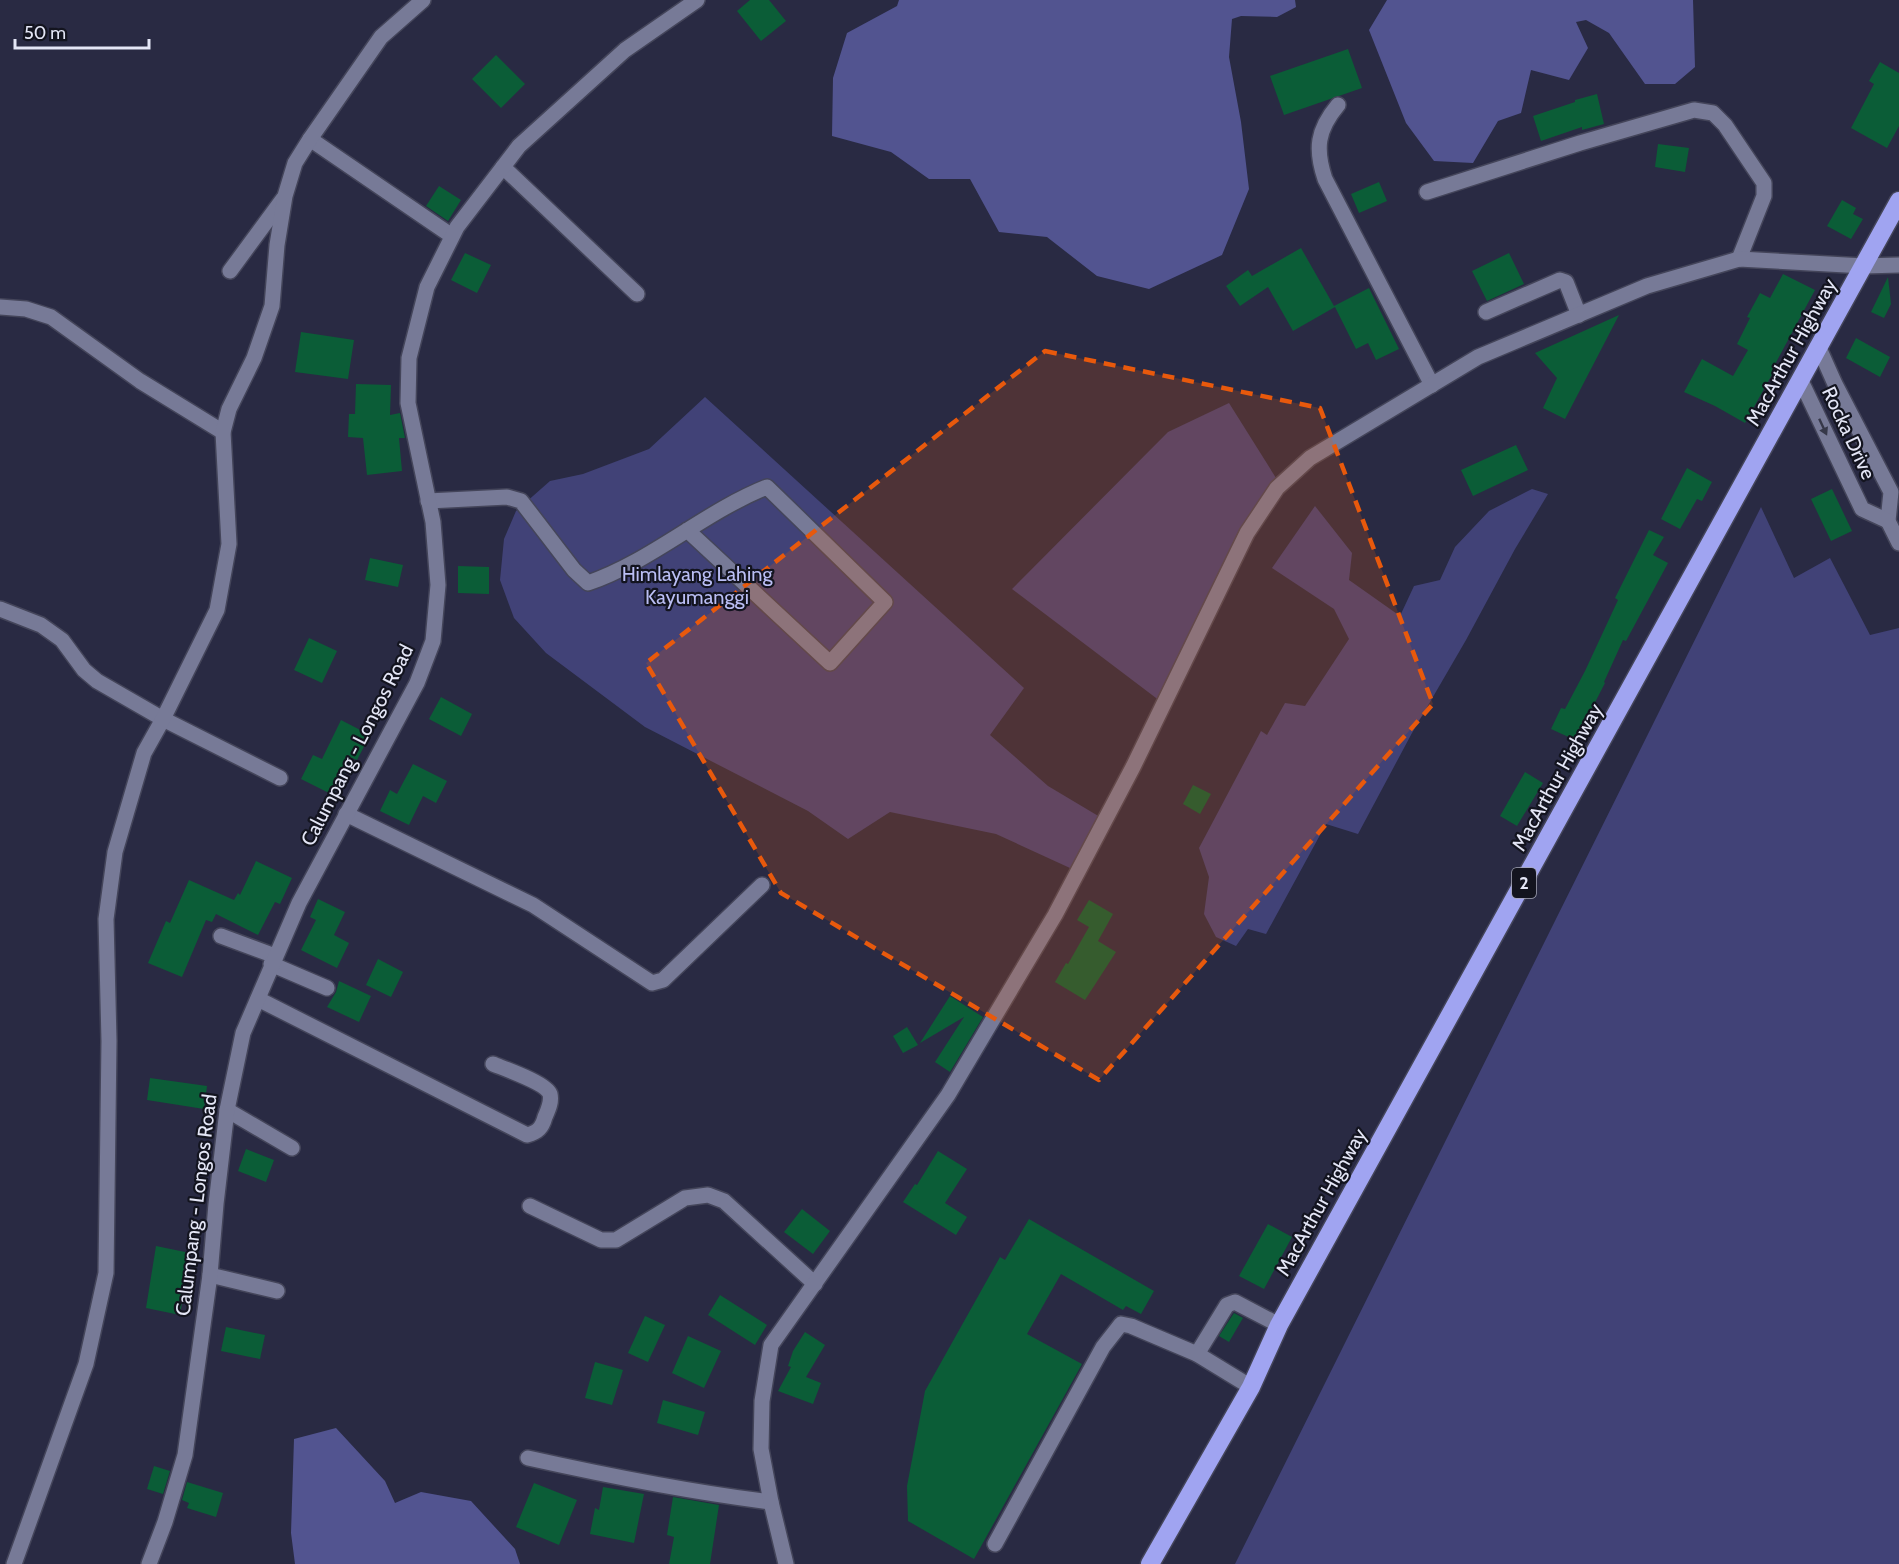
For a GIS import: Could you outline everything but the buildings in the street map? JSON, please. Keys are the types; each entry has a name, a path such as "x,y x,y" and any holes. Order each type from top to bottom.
{"highway":[{"name":"MacArthur Highway","path":"1150,1564 1251,1387 1280,1325 1899,201"}],"street":[{"path":"14,1564 86,1364 106,1273 109,1100 106,920 116,852 144,753 217,610 229,544 223,432 229,409 254,358 272,306 277,245 285,196 295,164 381,37 423,0"},
{"name":"Calumpang - Longos Road","path":"149,1564 165,1522 185,1455 210,1275 227,1110 243,1034 299,903 417,683 433,641 438,585 433,522 408,403 409,358 427,287 452,236 519,146 625,50 697,0"},
{"path":"1338,105 1322,128 1318,158 1324,179 1432,385"},
{"path":"1427,192 1580,143 1694,110 1713,113 1725,125 1764,183 1764,196 1739,259"},
{"path":"310,139 452,236"},
{"path":"503,167 637,294"},
{"path":"230,270 285,196"},
{"path":"786,1564 761,1449 762,1401 771,1345 948,1095 1055,915 1133,767 1247,533 1277,488 1310,458 1478,357 1647,286 1739,259 1864,266 1899,265"},
{"path":"1486,312 1560,280 1566,282 1579,315"},
{"path":"0,307 26,309 51,317 140,381 223,432"},
{"name":"Rocka Drive","path":"1801,381 1862,509 1888,521 1891,492 1819,348"},
{"path":"428,501 507,497 521,501 574,570 588,584 614,575 687,530 741,497 767,487 885,602 830,663 687,530"},
{"path":"1888,521 1899,543"},
{"path":"0,609 41,625 62,640 84,670 97,681 163,719 280,778"},
{"path":"346,814 533,905 652,983 663,980 762,885"},
{"path":"221,936 327,988"},
{"path":"258,999 527,1135 535,1133 542,1127 550,1102 549,1092 543,1086 494,1064"},
{"path":"227,1110 292,1148"},
{"path":"530,1206 601,1240 616,1240 685,1198 708,1195 724,1201 815,1284"},
{"path":"210,1275 277,1291"},
{"path":"1197,1354 1227,1305 1231,1303 1234,1302 1280,1325"},
{"path":"994,1544 1103,1347 1121,1324 1131,1326 1197,1354 1251,1387"},
{"path":"528,1458 616,1477 716,1495 771,1502"}],"highlighted area":[{"path":"1045,351 1320,408 1433,704 1099,1080 781,893 646,663"}],"green space":[{"name":"Himlayang Lahing Kayumanggi","path":"705,397 1024,688 990,735 1048,786 1100,817 1070,868 996,834 890,812 848,839 808,811 645,727 546,653 514,618 500,580 504,539 516,511 550,481 583,474 649,449"},
{"path":"1229,403 1276,478 1220,580 1160,701 1012,589 1168,432"},
{"path":"1532,489 1548,494 1412,733 1358,834 1326,824 1266,934 1248,929 1236,946 1216,937 1204,914 1209,877 1199,848 1261,731 1267,735 1285,703 1305,706 1349,639 1334,609 1272,568 1315,506 1352,553 1349,580 1400,616 1414,586 1440,580 1455,547 1489,511"},
{"path":"1761,507 1794,578 1830,558 1870,635 1899,628 1899,1564 1235,1564"}],"shaded area":[{"path":"899,0 1295,0 1296,7 1277,17 1241,16 1232,19 1229,57 1241,122 1249,189 1222,255 1149,289 1097,276 1047,237 999,232 970,179 929,179 891,152 832,136 833,78 847,33 897,6"},
{"path":"1387,0 1693,0 1695,67 1675,84 1645,84 1609,33 1586,20 1576,22 1588,48 1569,80 1531,70 1521,113 1498,121 1473,163 1434,161 1406,123 1369,30"},
{"path":"336,1428 385,1481 395,1503 421,1492 471,1501 515,1549 520,1564 295,1564 291,1533 294,1439"}]}
